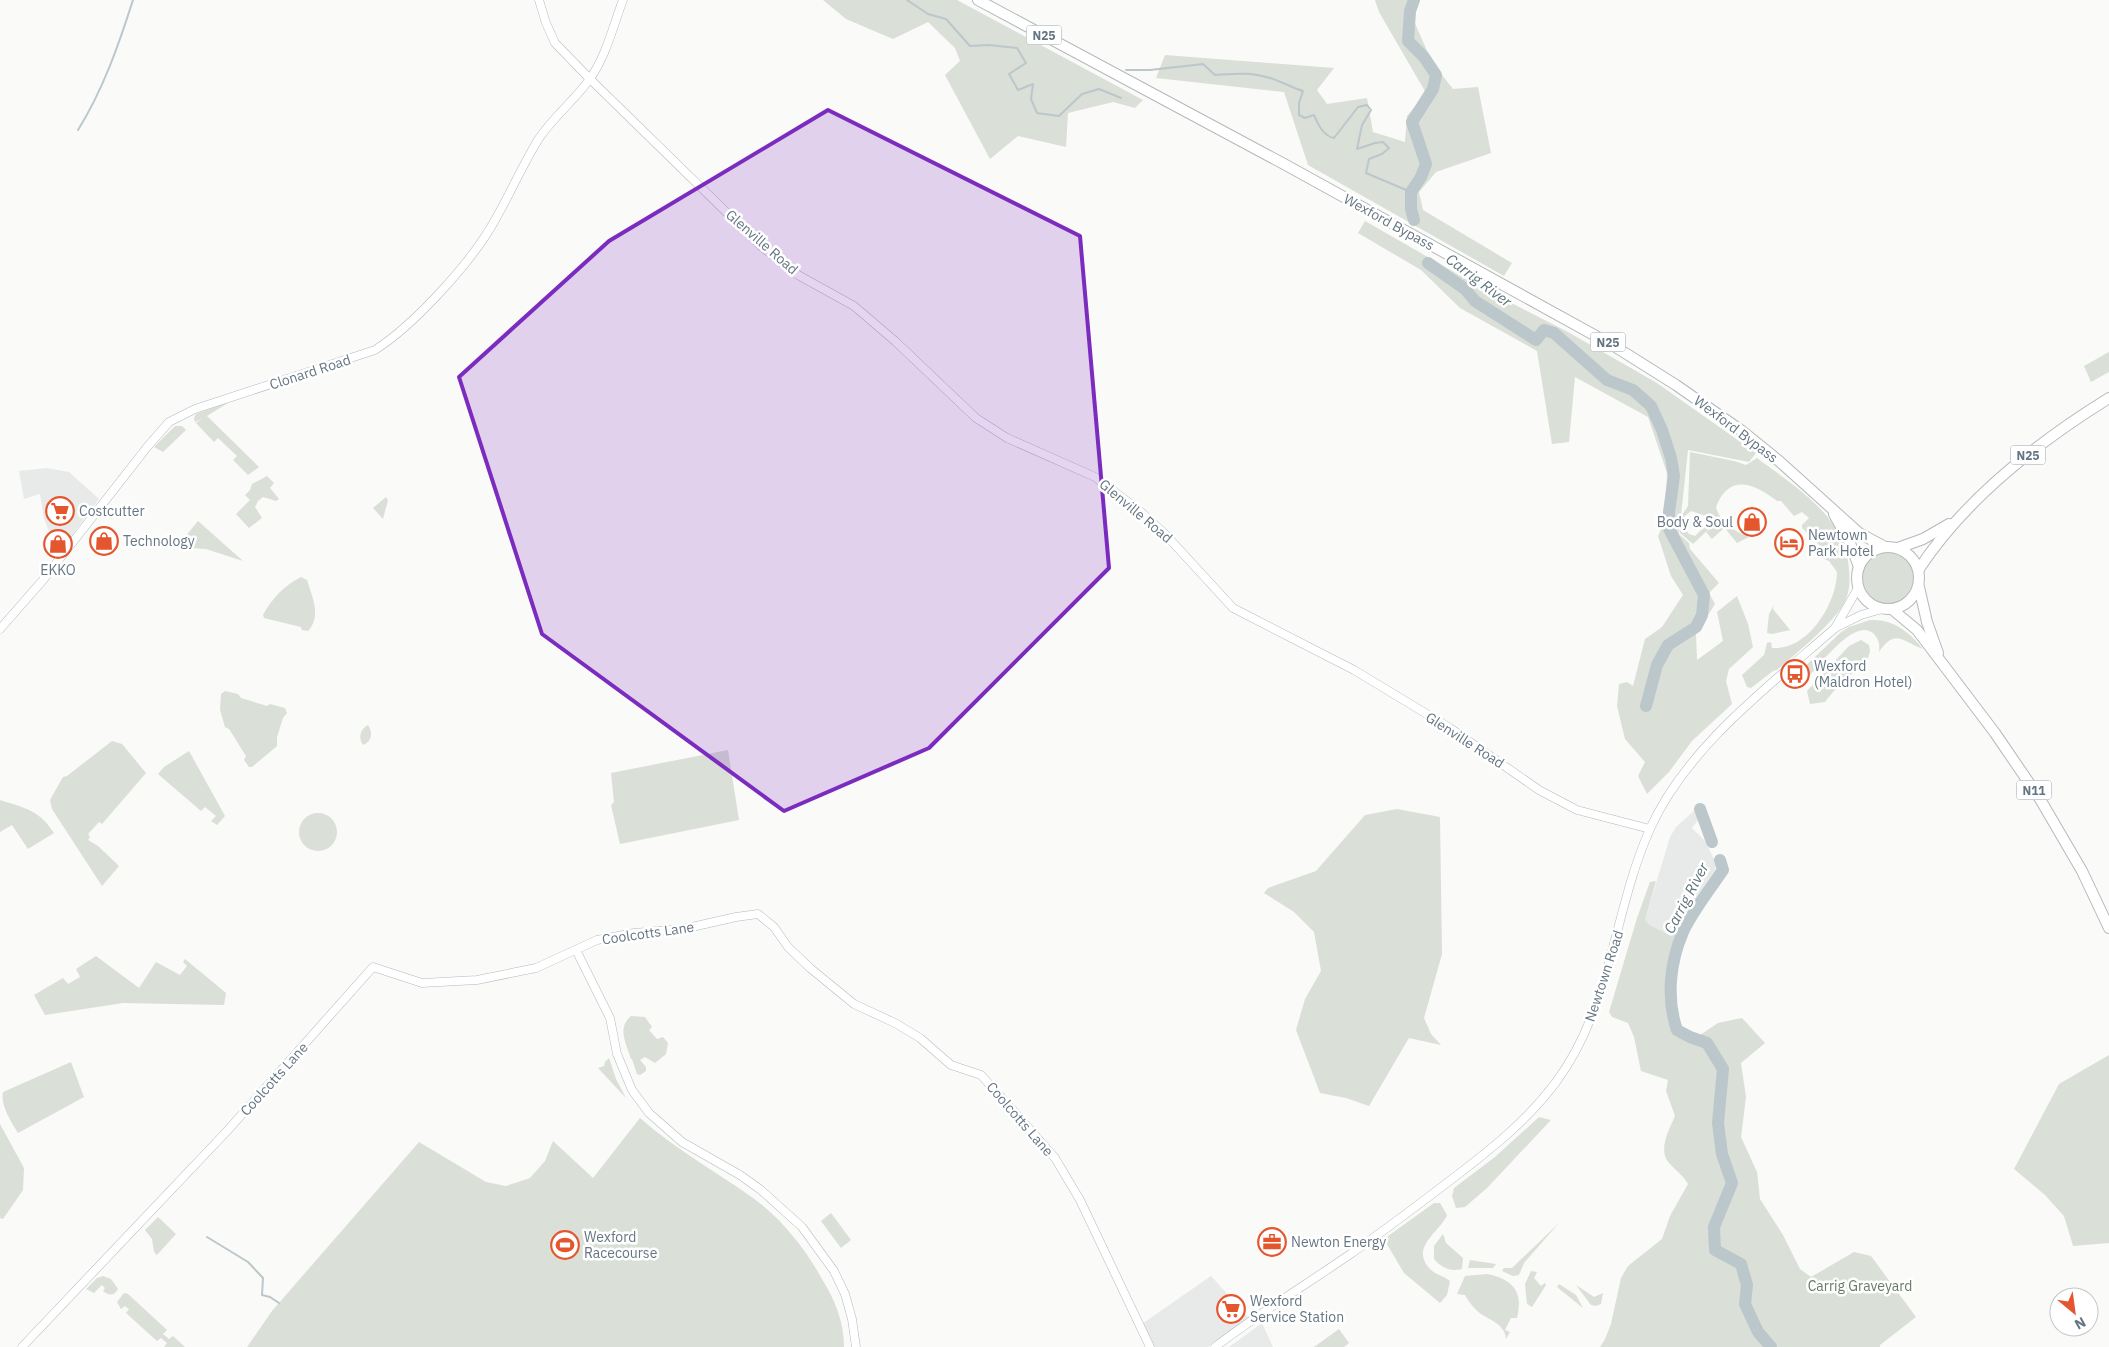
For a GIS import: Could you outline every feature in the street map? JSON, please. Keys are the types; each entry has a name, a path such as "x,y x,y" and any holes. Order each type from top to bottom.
{"highway":[{"name":"Wexford Bypass","path":"978,0 1284,164 1614,346 1676,385 1742,431 1779,461 1859,533 1885,547"},
{"name":"N25","path":"1919,569 1933,547 1954,521 2032,451 2109,398"},
{"name":"Wexford Bypass","path":"1830,507 1850,543 1859,568"},
{"name":"N25","path":"1885,547 1898,548 1922,539 1954,521"},
{"path":"1859,568 1871,552 1885,547"},
{"path":"1858,588 1866,600 1882,609 1893,610 1910,602 1919,587 1919,569 1911,556 1898,548"},
{"name":"N25","path":"1858,588 1857,574 1859,568"},
{"name":"N11","path":"1919,587 1927,622 1942,663"},
{"name":"N11","path":"1893,610 1917,630 1996,733 2040,799 2082,871 2109,928"}],"street":[{"name":"Glenville Road","path":"539,0 555,43 762,246 798,275 854,306 976,418 1007,438 1095,477 1140,511 1166,534 1233,608 1354,670 1450,728 1547,794 1577,810 1650,828"},
{"name":"Clonard Road","path":"0,629 36,588 169,422 202,406 360,356 390,340 403,328 446,284 480,245 495,222 539,138 590,79 602,56 624,0"},
{"name":"Newtown Road","path":"1215,1347 1252,1319 1348,1256 1439,1189 1501,1140 1542,1100 1584,1036 1598,1002 1632,879 1650,828 1674,785 1703,748 1834,628 1858,588"},
{"name":"Newtown Road","path":"1834,628 1861,615 1882,609"},
{"name":"Coolcotts Lane","path":"22,1347 228,1130 373,967 422,983 477,980 536,968 597,940 683,929 758,914 774,927 788,947 810,968 854,1004 895,1023 920,1038 952,1065 981,1075 1005,1101 1055,1158 1080,1200 1150,1347"},
{"path":"576,950 610,1018 617,1054 632,1090 650,1113 682,1142 740,1175 761,1190 802,1227 834,1271 852,1319 856,1347"}],"highlighted area":[{"path":"828,110 1080,236 1109,568 929,748 784,811 542,634 459,377 609,241"}],"shaded area":[{"path":"47,468 69,472 99,499 58,553 44,519 40,494 24,499 19,471"},
{"path":"1694,811 1700,817 1692,828 1705,841 1714,859 1716,871 1715,876 1692,904 1682,923 1681,932 1671,936 1650,925 1645,920 1670,837 1676,827"},
{"path":"1211,1276 1248,1317 1208,1347 1154,1347 1142,1324"},
{"path":"1262,1323 1273,1347 1229,1347"}],"green space":[{"path":"823,0 957,0 1143,100 1135,108 1113,102 1068,113 1066,147 1018,136 990,159 945,75 960,61 955,48 928,22 893,39 846,19"},
{"path":"1375,0 1419,0 1413,19 1432,62 1453,89 1478,87 1491,153 1436,172 1419,192 1423,210 1512,263 1504,276 1308,165 1284,92 1156,78 1165,55 1334,68 1317,90 1327,104 1367,98 1373,132 1405,142 1407,116 1426,93 1379,12"},
{"path":"1365,221 1480,287 1568,332 1657,383 1756,453 1749,462 1688,450 1679,534 1689,543 1690,549 1719,583 1709,593 1715,604 1696,634 1697,660 1723,641 1717,612 1737,596 1748,624 1753,647 1729,669 1726,681 1732,704 1692,741 1669,772 1647,794 1638,776 1645,762 1625,739 1617,706 1619,684 1627,682 1633,686 1645,639 1662,627 1683,595 1671,576 1658,536 1664,523 1667,473 1648,417 1575,377 1569,442 1552,444 1537,351 1460,308 1421,270 1358,233"},
{"path":"2109,352 2109,372 2091,382 2084,366"},
{"path":"231,401 207,416 259,467 248,475 233,460 237,456 218,438 214,442 196,423 201,419 195,422 194,418 196,414"},
{"path":"175,426 182,426 186,430 163,452 154,447"},
{"path":"1690,452 1746,465 1757,458 1802,491 1816,504 1839,533 1846,550 1849,584 1847,595 1841,607 1834,617 1805,646 1777,670 1751,688 1747,687 1742,675 1764,655 1767,643 1771,642 1772,648 1785,647 1797,642 1818,623 1832,597 1837,572 1829,561 1822,558 1821,547 1802,528 1802,525 1809,518 1802,512 1794,516 1781,501 1777,501 1760,490 1743,484 1735,485 1728,489 1721,496 1716,507 1721,518 1728,526 1749,537 1737,543 1718,520 1691,511 1685,516 1684,527 1689,534 1695,536 1707,524 1710,528 1693,544 1680,533 1682,515 1688,506"},
{"path":"267,476 274,483 270,488 279,499 276,501 263,497 258,501 255,507 262,518 249,528 236,514 250,500 245,495 250,490 252,484"},
{"path":"386,497 388,500 383,519 373,508"},
{"path":"198,521 243,561 206,549 179,547 180,543"},
{"path":"1719,522 1724,528 1712,539 1706,532"},
{"path":"1889,552 1899,554 1908,560 1914,569 1916,579 1914,589 1908,598 1899,604 1889,606 1879,604 1870,598 1864,589 1862,579 1864,569 1870,560 1879,554"},
{"path":"301,577 307,580 315,606 314,619 308,631 302,630 301,627 264,618 263,615 274,598 289,584"},
{"path":"1774,605 1773,609 1790,630 1772,634 1767,633 1769,614"},
{"path":"1870,620 1894,624 1912,637 1923,649 1899,638 1894,638 1879,652 1879,643 1874,634 1866,630 1856,632 1845,638 1834,648 1800,686 1793,689 1789,687 1788,684 1792,679 1840,633 1849,627"},
{"path":"1861,640 1869,645 1868,658 1825,702 1810,704 1807,691 1849,646"},
{"path":"225,691 238,694 241,698 267,706 270,704 285,708 287,713 283,718 277,737 277,746 252,767 249,767 244,760 246,756 229,729 225,727 220,710 221,694"},
{"path":"368,725 371,736 368,742 363,745 361,734"},
{"path":"112,741 122,744 146,773 102,824 99,822 88,834 90,837 88,840 98,846 119,866 102,886 52,809 50,800 63,777 67,776"},
{"path":"728,750 739,820 620,844 611,805 614,802 611,773"},
{"path":"189,751 225,816 217,825 211,821 216,816 205,807 201,811 158,774 164,767"},
{"path":"0,800 31,811 43,819 54,833 28,849 12,825 0,832"},
{"path":"1397,809 1440,817 1442,954 1424,1018 1431,1034 1441,1045 1409,1038 1369,1106 1346,1098 1320,1093 1296,1030 1305,999 1321,971 1314,932 1294,912 1264,893 1268,888 1316,871 1365,815"},
{"path":"318,813 332,818 337,832 332,846 318,851 304,846 299,832 304,818"},
{"name":"Carrig Graveyard","path":"1656,881 1645,920 1650,925 1671,936 1683,931 1672,980 1672,1005 1677,1030 1694,1039 1718,1023 1742,1018 1765,1043 1741,1063 1746,1097 1741,1137 1757,1172 1760,1199 1783,1235 1800,1269 1811,1277 1854,1252 1871,1256 1916,1317 1880,1345 1880,1347 1600,1347 1611,1324 1621,1278 1628,1266 1662,1239 1670,1216 1688,1184 1666,1159 1664,1153 1665,1140 1675,1116 1666,1091 1668,1080 1641,1071 1634,1037 1628,1023 1612,1017 1609,1012 1637,918 1650,882"},
{"path":"96,956 139,988 156,962 180,975 187,966 183,962 185,959 226,993 224,1005 123,1003 45,1015 34,995 63,978 68,984 80,977 76,969"},
{"path":"631,1016 645,1017 652,1027 649,1030 657,1039 663,1037 668,1043 666,1054 655,1063 645,1057 640,1060 646,1067 646,1071 640,1075 637,1074 624,1036 624,1026"},
{"path":"2109,1055 2109,1243 2073,1246 2064,1216 2045,1195 2014,1169 2059,1084"},
{"path":"609,1058 616,1079 626,1098 598,1068 604,1066"},
{"path":"71,1062 84,1097 18,1133 9,1118 3,1102 3,1092"},
{"path":"1539,1117 1551,1120 1487,1188 1465,1207 1456,1208 1452,1196 1454,1188 1495,1157"},
{"name":"Wexford Racecourse","path":"640,1118 681,1150 753,1198 792,1234 808,1256 831,1295 840,1320 844,1347 247,1347 272,1311 419,1142 486,1182 506,1186 530,1178 545,1161 553,1141 593,1178"},
{"path":"0,1124 24,1168 23,1190 3,1219 0,1218"},
{"path":"1434,1203 1440,1203 1447,1215 1428,1240 1423,1254 1424,1261 1430,1269 1450,1281 1447,1295 1440,1303 1404,1273 1384,1239"},
{"path":"831,1213 851,1240 841,1248 821,1221"},
{"path":"158,1217 176,1234 157,1255 154,1252 152,1239 145,1230"},
{"path":"1559,1223 1524,1263 1519,1275 1513,1276 1502,1271 1504,1268 1512,1268"},
{"path":"1443,1234 1446,1243 1463,1258 1462,1269 1446,1268 1434,1259 1434,1246"},
{"path":"1470,1260 1496,1264 1493,1268 1468,1268"},
{"path":"1531,1271 1537,1272 1534,1278 1541,1286 1545,1283 1546,1285 1532,1307 1527,1304 1525,1284"},
{"path":"1487,1274 1496,1276 1509,1283 1514,1288 1519,1300 1517,1318 1511,1318 1505,1330 1510,1332 1506,1339 1501,1327 1478,1312 1465,1295 1457,1294 1465,1276"},
{"path":"103,1276 111,1279 118,1289 115,1293 105,1293 103,1291 105,1288 102,1285 94,1293 86,1289 97,1278"},
{"path":"1559,1284 1576,1295 1583,1308 1557,1287"},
{"path":"1576,1285 1594,1297 1603,1293 1601,1304 1591,1305"},
{"path":"124,1293 128,1294 167,1330 163,1334 169,1339 173,1336 185,1347 164,1347 167,1343 161,1338 157,1341 126,1313 129,1309 125,1306 121,1309 117,1302"},
{"path":"1339,1329 1349,1343 1344,1347 1314,1347"}],"waterway":[{"path":"78,130 103,83 133,0"},
{"path":"907,0 928,14 946,19 970,46 989,45 1017,48 1026,63 1009,74 1018,90 1033,84 1031,99 1037,113 1059,116 1082,94 1099,89 1121,98"},
{"name":"Carrig River","path":"1414,0 1410,11 1408,41 1424,57 1436,75 1433,89 1412,122 1426,164 1421,177 1411,192 1411,209 1414,220"},
{"path":"1126,70 1150,70 1203,64 1215,75 1247,74 1270,78 1303,91 1299,103 1299,115 1305,118 1314,115 1324,132 1334,138 1358,107 1367,105 1371,110 1362,125 1357,149 1383,142 1389,148 1382,154 1369,159 1366,173 1411,192"},
{"name":"Carrig River","path":"1428,263 1465,289 1475,301 1536,340 1544,330 1554,333 1607,380 1633,390 1651,406 1662,430 1671,458 1674,476 1669,512 1669,529 1704,595 1702,615 1696,627 1668,645 1657,665 1646,706"},
{"name":"Carrig River","path":"1700,809 1712,842"},
{"name":"Carrig River","path":"1720,860 1723,870 1691,916 1675,955 1671,980 1671,1005 1677,1030 1707,1043 1723,1069 1718,1123 1722,1154 1732,1183 1714,1227 1715,1250 1741,1264 1747,1285 1745,1304 1758,1332 1771,1347"},
{"path":"207,1237 248,1262 263,1278 262,1295 270,1297 279,1303"}],"place":[{"name":"Costcutter","path":"60,511"},
{"name":"Body & Soul","path":"1752,522"},
{"name":"Technology","path":"104,541"},
{"name":"Newtown Park Hotel","path":"1789,543"},
{"name":"EKKO","path":"58,544"},
{"name":"Wexford (Maldron Hotel)","path":"1795,674"},
{"name":"Newton Energy","path":"1272,1242"},
{"name":"Wexford Racecourse","path":"565,1245"},
{"name":"Wexford Service Station","path":"1231,1309"}]}
